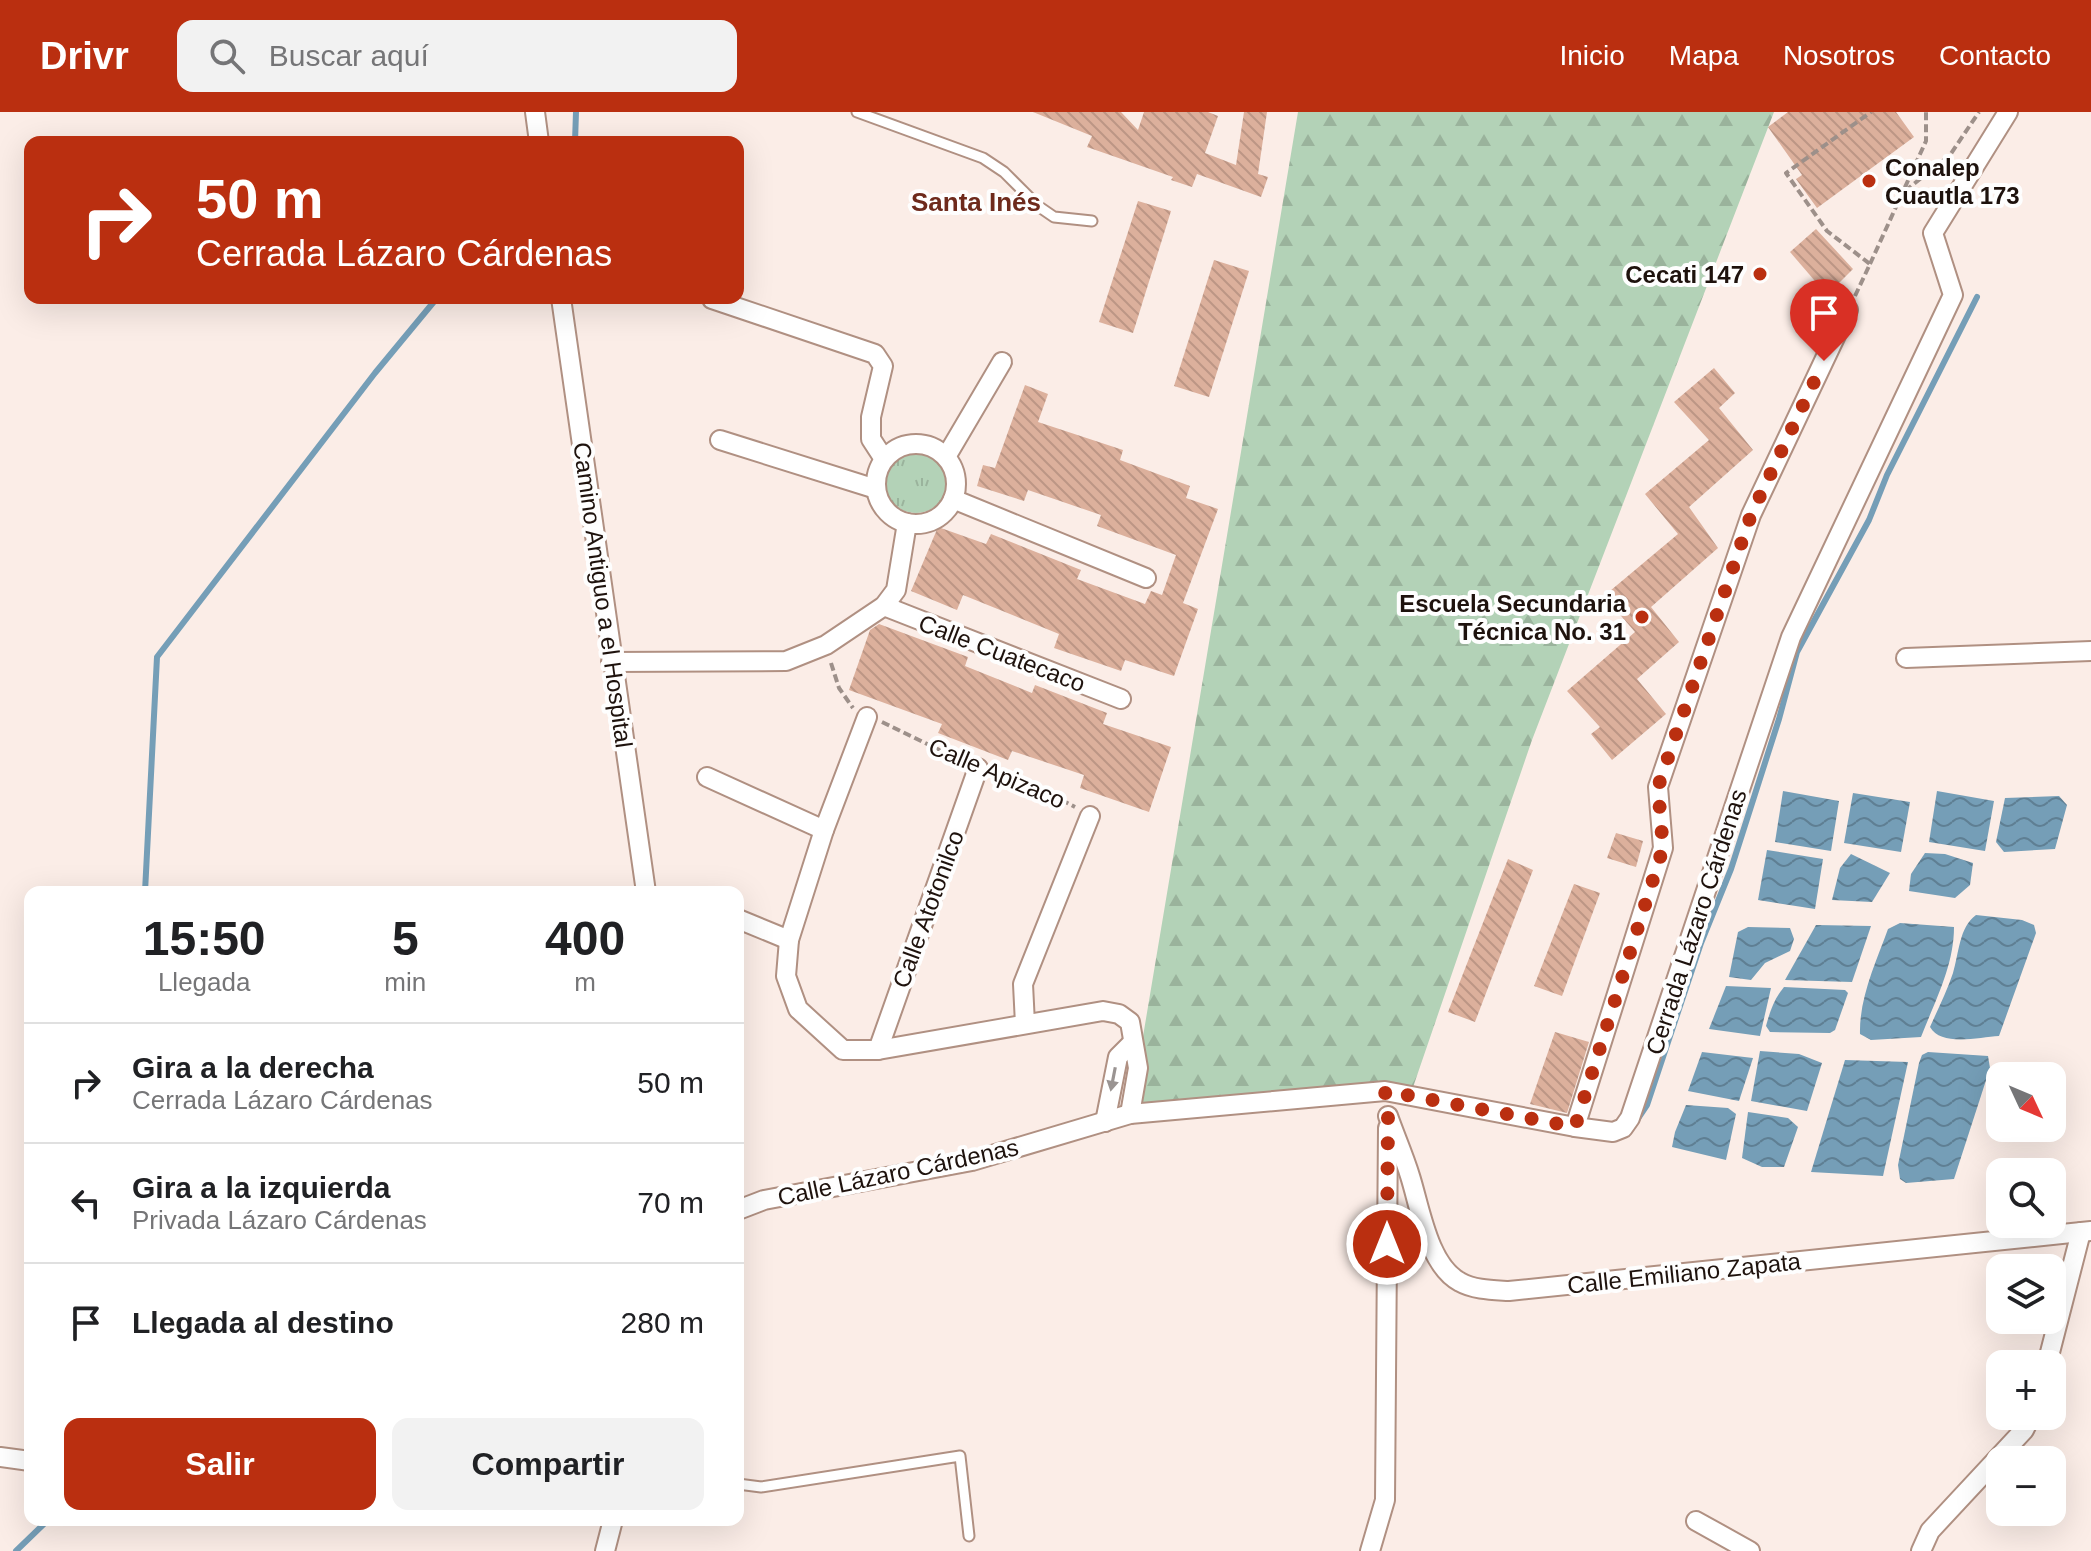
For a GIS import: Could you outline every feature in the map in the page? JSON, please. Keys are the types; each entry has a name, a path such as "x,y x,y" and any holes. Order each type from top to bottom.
{"street":[{"path":"535,112 538,136"},
{"name":"Cerrada Lázaro Cárdenas","path":"1105,1122 1130,1114 1385,1091 1575,1127 1613,1132 1623,1128 1630,1118 1791,637 1953,295 1933,233 2008,112"},
{"name":"Camino Antiguo a el Hospital","path":"562,304 645,886"},
{"path":"727,304 875,354 883,366 871,417 871,439 884,459"},
{"path":"1575,1127 1663,848 1658,787 1751,515 1848,310"},
{"path":"946,457 1002,362"},
{"path":"720,440 876,489"},
{"path":"915,443 932,446 946,457 956,477 953,499 946,511 921,524 907,523 886,511 876,489 876,479 884,459 898,448 915,443"},
{"path":"953,499 1146,578"},
{"path":"611,662 786,661 826,645 884,606 896,590 907,523"},
{"name":"Calle Cuatecaco","path":"884,606 1121,699"},
{"path":"1906,658 2091,651"},
{"path":"867,717 824,830 789,940 786,976 798,1009 843,1050 878,1050 1103,1011 1119,1014 1130,1022 1138,1068 1130,1114"},
{"name":"Calle Atotonilco","path":"878,1050 978,768"},
{"path":"707,777 824,830"},
{"name":"Calle Apizaco","path":"1025,1024 1023,984 1090,816"},
{"path":"744,921 789,940"},
{"path":"1105,1122 1118,1057 1133,1042"},
{"path":"1370,1551 1385,1500 1388,1116 1385,1091"},
{"name":"Calle Emiliano Zapata","path":"1388,1116 1431,1247 1458,1282 1484,1289 1509,1291 2086,1232"},
{"name":"Calle Lázaro Cárdenas","path":"744,1208 764,1200 972,1161 1105,1122"},
{"path":"2051,1350 2086,1232"},
{"path":"1921,1551 1930,1531 2022,1430"},
{"path":"0,1457 24,1460"},
{"path":"1696,1521 1750,1551"},
{"path":"605,1551 611,1526"}],"lane":[{"path":"857,112 983,158 1004,172 1038,206 1054,217 1092,221"},
{"path":"744,1485 761,1487 960,1456 969,1536"}],"path":[{"path":"1870,264 1827,231 1786,173 1871,112"},
{"path":"1848,310 1926,141 1926,112"},
{"path":"1902,193 1950,155 1979,112"},
{"name":"Calle Apizaco","path":"826,645 839,688 854,710 978,768 1058,798 1090,816"}],"green space":[{"path":"1298,112 1774,112 1532,740 1410,1096 1130,1114"},
{"path":"916,451 938,460 947,482 938,504 916,513 894,504 885,482 894,460"}],"water":[{"path":"1783,791 1839,801 1831,851 1775,842"},
{"path":"1937,791 1994,801 1985,851 1929,842"},
{"path":"1853,793 1910,802 1901,852 1844,843"},
{"path":"2059,796 2067,805 2055,849 2004,852 1996,842 2005,798"},
{"path":"1767,850 1823,859 1815,909 1758,900"},
{"path":"1925,853 1945,854 1973,863 1970,885 1955,898 1909,891 1911,874"},
{"path":"1851,854 1890,873 1872,902 1832,900 1840,868"},
{"path":"1976,915 2022,920 2034,925 2036,933 1999,1036 1951,1039 1935,1033 1930,1027 1953,973 1966,926"},
{"path":"1900,923 1954,927 1951,956 1921,1037 1871,1040 1860,1034 1865,994 1888,929"},
{"path":"1816,925 1871,926 1852,982 1785,980"},
{"path":"1748,927 1790,928 1794,939 1790,951 1765,963 1751,980 1729,977 1738,932"},
{"path":"1726,986 1771,988 1760,1036 1709,1029"},
{"path":"1784,987 1845,990 1848,993 1835,1030 1830,1033 1770,1032 1766,1026 1769,1015"},
{"path":"1760,1051 1799,1054 1822,1063 1807,1111 1751,1101"},
{"path":"1702,1052 1753,1058 1739,1101 1688,1091"},
{"path":"1928,1052 1988,1056 1989,1062 1986,1062 1986,1080 1954,1179 1906,1183 1900,1179 1898,1165 1922,1055"},
{"path":"1845,1060 1908,1062 1883,1176 1811,1172"},
{"path":"1686,1105 1728,1108 1736,1114 1726,1160 1672,1147"},
{"path":"1748,1112 1788,1118 1798,1127 1784,1167 1762,1167 1742,1158"}],"building":[{"path":"1033,112 1121,112 1138,130 1144,112 1208,112 1218,116 1205,153 1236,165 1244,112 1267,112 1258,174 1268,177 1261,197 1197,174 1192,187 1171,180 1173,177 1087,147 1092,136"},
{"path":"1788,112 1896,112 1914,137 1817,208 1796,179 1802,175 1768,127"},
{"path":"1138,201 1171,211 1133,333 1099,322"},
{"path":"1816,229 1853,269 1827,295 1790,252"},
{"path":"1214,260 1249,271 1209,397 1174,386"},
{"path":"1714,368 1735,393 1719,408 1753,450 1689,507 1718,548 1651,607 1679,642 1637,679 1666,714 1612,760 1591,734 1600,727 1567,691 1635,632 1604,596 1678,534 1645,494 1709,440 1674,402"},
{"path":"1025,385 1048,394 1038,422 1123,450 1120,460 1190,486 1186,498 1218,509 1183,603 1198,609 1174,676 1125,660 1121,671 1054,648 1059,634 963,595 957,610 911,591 938,527 986,544 991,534 1081,570 1077,579 1145,604 1151,591 1162,595 1176,555 1097,526 1101,515 1028,490 1024,501 977,486 983,465 995,468"},
{"path":"879,624 968,657 965,666 1032,693 1035,685 1107,713 1103,724 1171,747 1149,812 1080,788 1084,775 1012,751 1008,760 938,733 942,724 849,690 870,630"},
{"path":"1616,833 1643,841 1636,867 1607,858"},
{"path":"1508,859 1533,870 1475,1022 1448,1012"},
{"path":"1574,884 1600,893 1562,996 1534,986"},
{"path":"1555,1032 1589,1042 1567,1113 1530,1104"}],"waterway":[{"path":"575,136 576,112"},
{"path":"1637,1120 1647,1105 1701,943 1731,869 1797,652 1869,520 1887,475 1977,297"},
{"path":"145,886 157,657 375,373 432,304"},
{"path":"16,1551 42,1526"}],"place":[{"name":"Conalep Cuautla 173","path":"1869,181"},
{"name":"Cecati 147","path":"1760,274"},
{"name":"Escuela Secundaria Técnica No. 31","path":"1642,617"}],"district":[{"name":"Santa Inés","path":"976,202"}],"route":[{"path":"1387,1244 1388,1116 1385,1091 1575,1127 1663,848 1658,787 1751,515 1824,361"}]}
